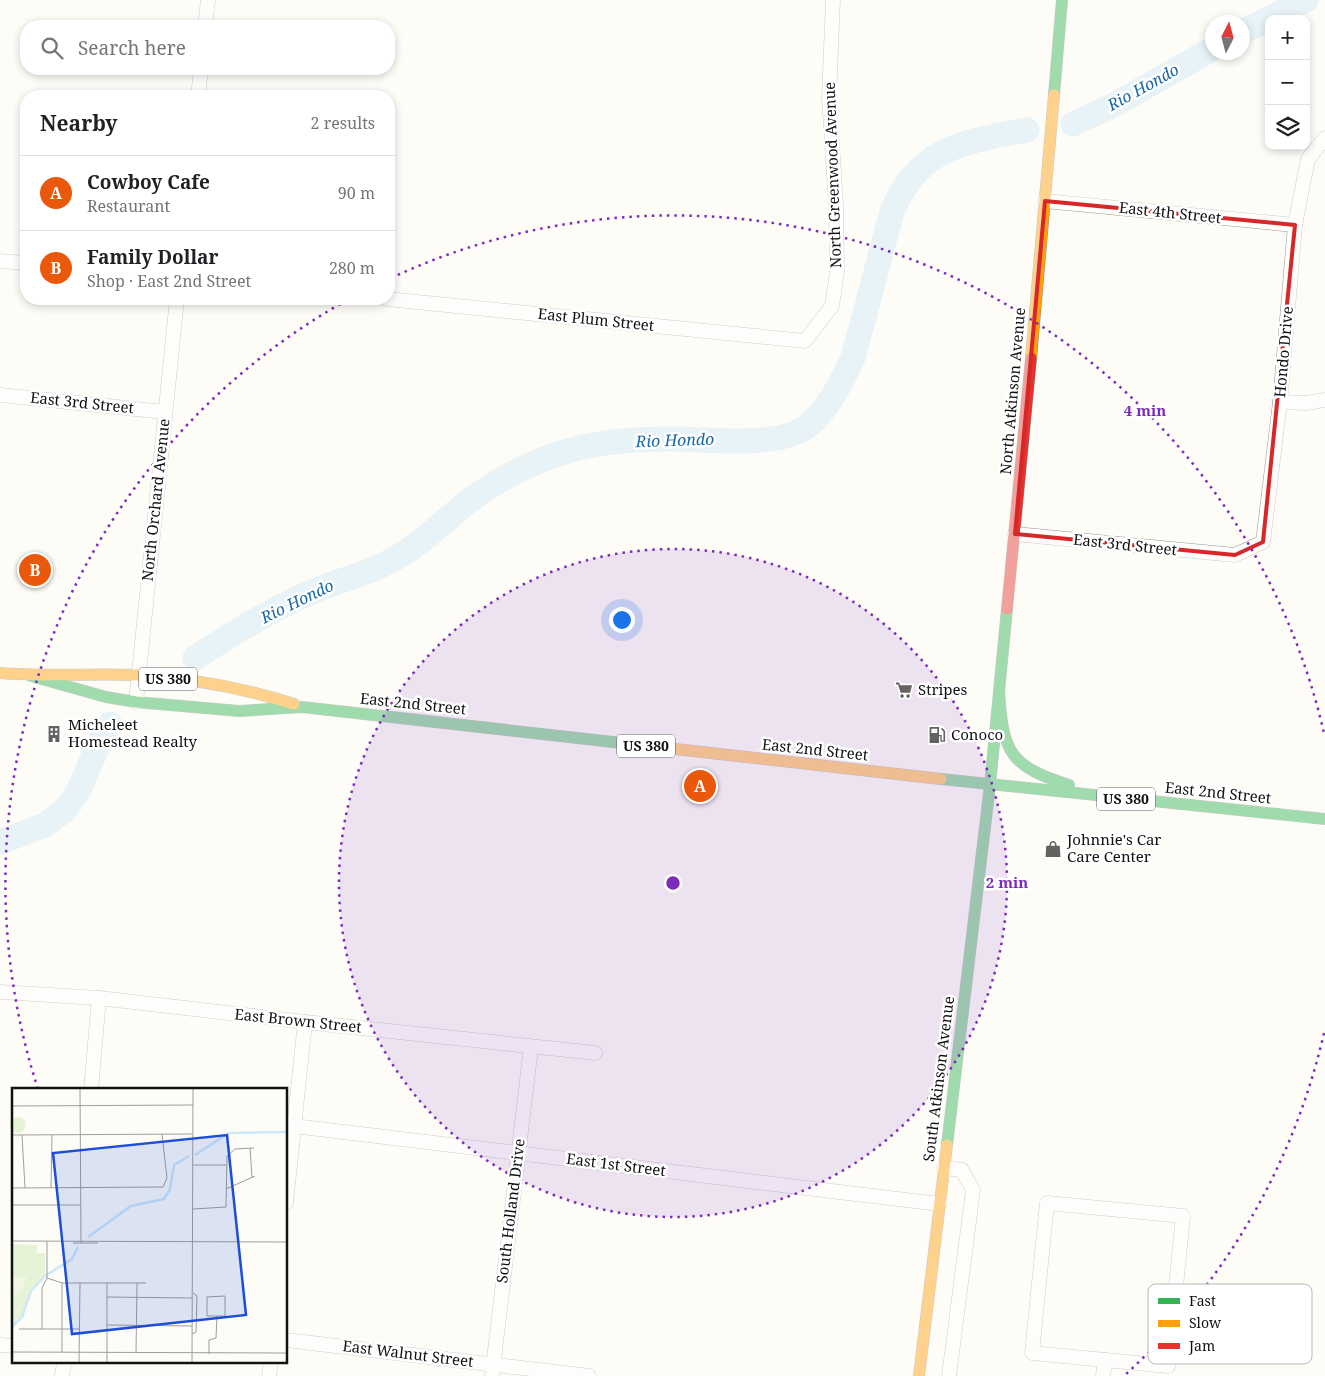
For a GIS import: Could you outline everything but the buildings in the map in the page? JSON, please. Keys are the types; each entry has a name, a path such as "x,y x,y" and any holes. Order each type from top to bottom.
{"main road":[{"name":"North Atkinson Avenue","path":"990,785 1015,534 1062,0"},
{"name":"East 2nd Street","path":"0,673 31,676 138,676 208,683 266,694 302,707"},
{"name":"East 2nd Street","path":"31,676 106,697 136,702 240,711 302,707 990,785 1325,819"},
{"path":"999,690 1003,736 1010,752 1021,765 1049,779 1110,798"},
{"name":"South Atkinson Avenue","path":"919,1376 990,785"}],"street":[{"path":"206,20 208,0"},
{"name":"North Greenwood Avenue","path":"805,341 832,306 837,272 836,205 829,97 833,0"},
{"path":"199,90 200,75"},
{"name":"Hondo Drive","path":"1236,555 1263,542 1280,402 1295,225 1308,159 1325,138"},
{"name":"East 4th Street","path":"1045,200 1295,225"},
{"path":"0,260 20,262"},
{"name":"East Plum Street","path":"395,300 805,341"},
{"name":"North Orchard Avenue","path":"136,702 175,305"},
{"name":"East 3rd Street","path":"0,395 165,412"},
{"path":"1280,402 1325,400"},
{"name":"East 3rd Street","path":"1015,534 1236,555"},
{"name":"East Brown Street","path":"0,992 100,998 595,1053"},
{"path":"90,1088 100,998"},
{"path":"288,1184 305,1022"},
{"name":"South Holland Drive","path":"492,1370 531,1046"},
{"name":"East 1st Street","path":"294,1126 939,1204"},
{"path":"944,1168 962,1170 973,1190 950,1376"},
{"path":"1168,1364 1168,1366 1032,1353 1047,1203 1183,1216 1176,1284"},
{"name":"East Walnut Street","path":"288,1340 492,1370 589,1376"},
{"path":"1103,1376 1105,1360"}],"highlighted area":[{"path":"1045,201 1295,225 1263,542 1235,555 1015,534"}],"waterway":[{"name":"Rio Hondo","path":"1250,28 1306,0"},
{"name":"Rio Hondo","path":"1073,124 1114,105 1205,53"},
{"name":"Rio Hondo","path":"195,658 283,606 314,591 391,561 418,544 464,505 489,487 515,472 557,454 596,444 647,439 762,440 796,432 809,425 829,402 840,385 853,358 892,212 903,190 916,173 930,160 946,151 983,139 1027,130"},
{"name":"Rio Hondo","path":"0,842 45,825 66,809 79,790 100,741 110,724"}],"traffic: fast":[{"path":"1054,95 1062,0"},
{"path":"947,1145 990,785 1007,609"},
{"path":"31,676 106,697 136,702 239,711 302,707 622,743"},
{"path":"999,691 1003,729 1013,754 1033,771 1069,785"},
{"path":"941,779 1325,819"}],"traffic: slow":[{"path":"1031,358 1054,95"},
{"path":"0,673 157,676 216,685 294,704"},
{"path":"622,743 941,779"},
{"path":"919,1376 947,1145"}],"traffic: jam":[{"path":"1007,609 1031,358"}],"place":[{"name":"Family Dollar","path":"35,570"},
{"name":"Stripes","path":"904,690"},
{"name":"Micheleet Homestead Realty","path":"54,734"},
{"name":"Conoco","path":"937,735"},
{"name":"Cowboy Cafe","path":"700,786"},
{"name":"Johnnie's Car Care Center","path":"1053,849"}]}
